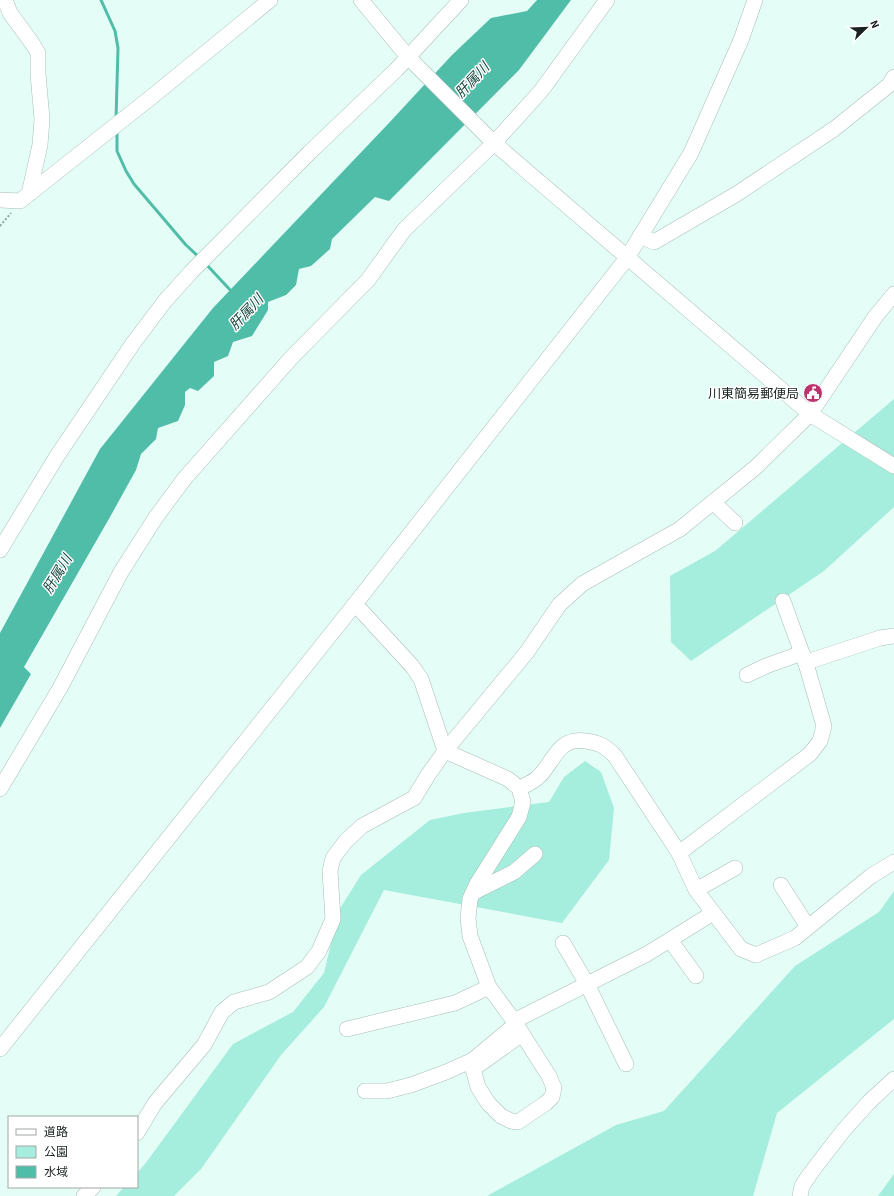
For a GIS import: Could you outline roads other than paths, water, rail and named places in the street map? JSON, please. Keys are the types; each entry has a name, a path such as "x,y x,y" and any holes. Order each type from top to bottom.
{"street":[{"path":"5,0 10,13 38,53 38,74 42,119 40,145 29,194"},
{"path":"0,200 20,201 154,95 270,0"},
{"path":"361,0 410,58 494,143 810,414 894,466"},
{"path":"0,550 57,456 134,342 165,301 192,271 310,152 410,58 461,0"},
{"path":"0,789 60,688 121,572 156,517 185,478 292,357 368,280 404,230 494,143 541,91 607,0"},
{"path":"0,1049 355,604 627,258 691,153 741,40 755,0"},
{"path":"640,236 654,242 735,195 834,129 890,85 894,77"},
{"path":"138,1131 155,1103 204,1046 222,1012 234,1002 270,992 307,968 319,951 333,919 330,871 333,858 345,842 362,826 414,798 445,751 527,652 560,605 582,584 680,529 756,467 810,414 875,317 894,294"},
{"path":"713,502 735,523"},
{"path":"679,853 810,754 820,741 824,726 805,660 783,601"},
{"path":"355,604 412,666 421,679 445,751 508,779 519,788 523,802 520,816 477,884 470,899 468,918 470,936 489,987 549,1076 554,1088 552,1097 546,1103 518,1122 511,1121 501,1116 488,1104 478,1087 473,1069"},
{"path":"747,675 766,666 805,660 810,661 880,638 894,636"},
{"path":"519,788 536,779 561,746 570,741 580,740 605,746 615,756 679,853 696,890 741,949 756,955 794,938 871,876 894,862"},
{"path":"474,892 514,872 535,854"},
{"path":"696,890 735,868"},
{"path":"780,885 808,927"},
{"path":"365,1091 387,1091 411,1085 473,1060 517,1027 587,984 647,954 713,913"},
{"path":"670,940 696,976"},
{"path":"563,943 587,984 626,1064"},
{"path":"346,1029 455,1003 489,987"},
{"path":"433,1086 465,1075 517,1027"},
{"path":"800,1196 802,1186 843,1131 869,1102 894,1079"},
{"path":"84,1196 92,1188"}],"water":[{"name":"肝属川","path":"537,0 571,0 519,70 389,201 375,197 332,239 330,249 311,266 299,269 296,285 286,295 268,302 268,310 252,336 233,342 228,356 214,362 214,376 198,391 190,388 185,392 185,405 178,421 158,428 156,439 141,454 136,470 24,667 31,674 0,728 0,633 100,449 213,308 452,55 491,18 527,11"}],"waterway":[{"path":"101,0 115,31 118,48 116,119"},
{"path":"117,131 117,151 134,184 186,245 200,258"},
{"path":"205,263 233,293"}],"place":[{"name":"川東簡易郵便局","path":"813,393"}]}
